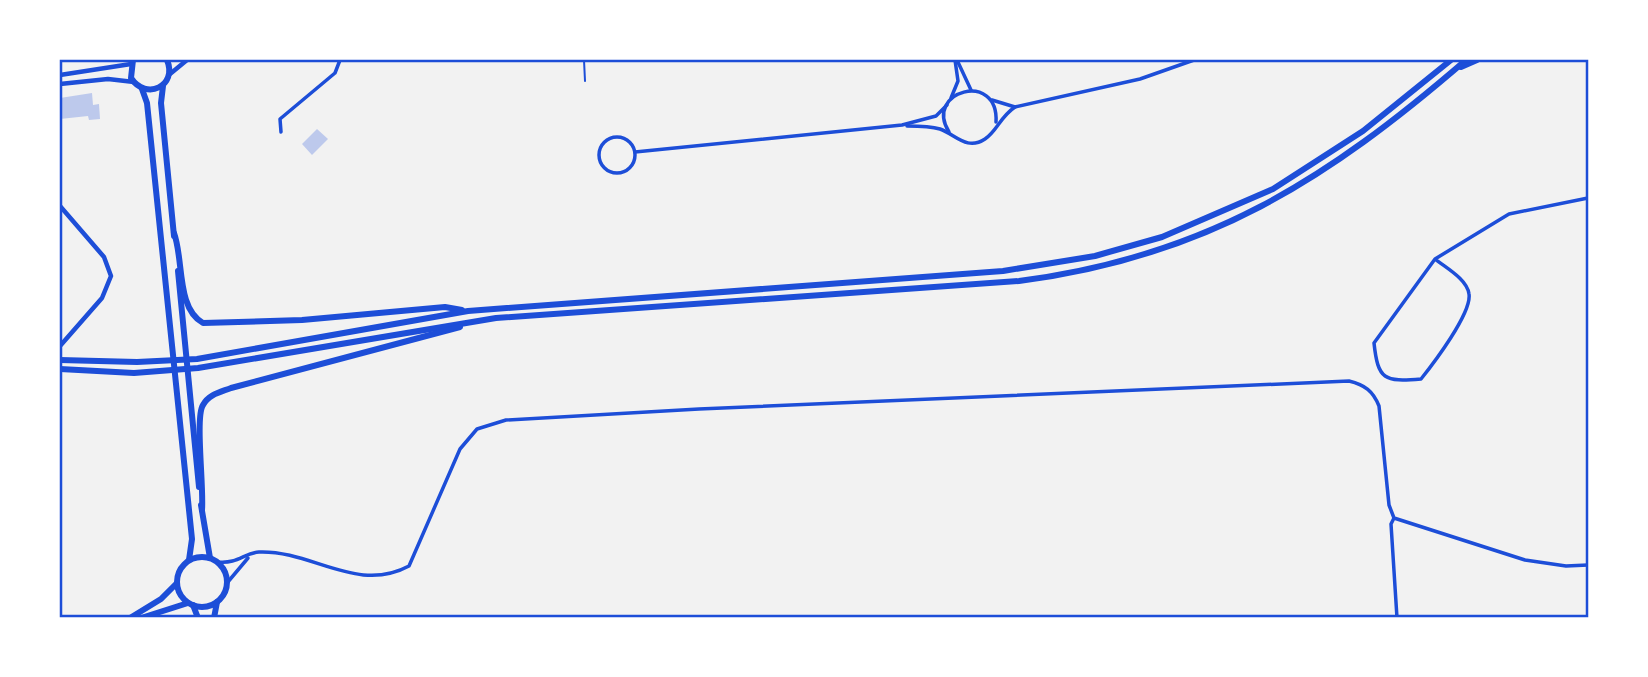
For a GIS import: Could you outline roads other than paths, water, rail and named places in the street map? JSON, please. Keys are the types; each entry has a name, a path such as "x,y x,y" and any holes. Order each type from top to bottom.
{"main road":[{"path":"167,60 170,74 163,86 161,103 202,510 210,558"},
{"path":"60,360 137,362 197,359 468,311 1003,271 1117,251 1206,220 1293,177 1363,131 1451,60"},
{"path":"60,369 134,373 198,368 496,318 1020,281 1101,268 1169,247 1280,197 1382,130 1466,60"},
{"path":"1453,70 1477,60"},
{"path":"130,618 161,599 176,584 180,569 189,559 192,538 147,103 142,89 134,82 132,62"},
{"path":"142,89 153,90 163,86"},
{"path":"174,233 180,251 188,308 204,323 302,320 445,307 468,311"},
{"path":"202,510 204,478 200,414 204,402 214,394 397,342 496,318"},
{"path":"189,559 210,558 218,562 226,574 227,583 218,601 214,618"},
{"path":"176,584 198,618"},
{"path":"141,618 190,604 206,607 218,601"}],"street":[{"path":"170,74 187,60"},
{"path":"281,132 280,119 335,73 340,60"},
{"path":"956,60 971,90"},
{"path":"635,152 902,125 936,116 947,105 958,81 956,60"},
{"path":"902,125 939,129 960,142 977,143 985,139 995,125 1015,107 1140,79 1194,60"},
{"path":"60,75 132,62"},
{"path":"60,84 108,79 134,82"},
{"path":"950,100 971,90 1015,107"},
{"path":"990,99 996,113 995,125"},
{"path":"947,105 944,118 950,134"},
{"path":"617,136 627,139 635,152 630,168 619,173 608,170 599,155 602,144 617,136"},
{"path":"1435,259 1463,281 1469,294 1466,310 1421,379 1392,380 1384,377 1377,369 1374,343 1435,259 1510,214 1588,198"},
{"path":"60,206 104,257 111,276 102,298 60,346"},
{"path":"218,562 230,564 262,552 374,578 394,574 409,566 460,449 477,429 506,420 699,409 1349,382 1361,384 1374,393 1379,406 1389,505 1394,518 1391,524 1397,618"},
{"path":"1394,518 1524,559 1566,566 1588,565"},
{"path":"227,583 249,557"}],"lane":[{"path":"584,60 585,81"}]}
